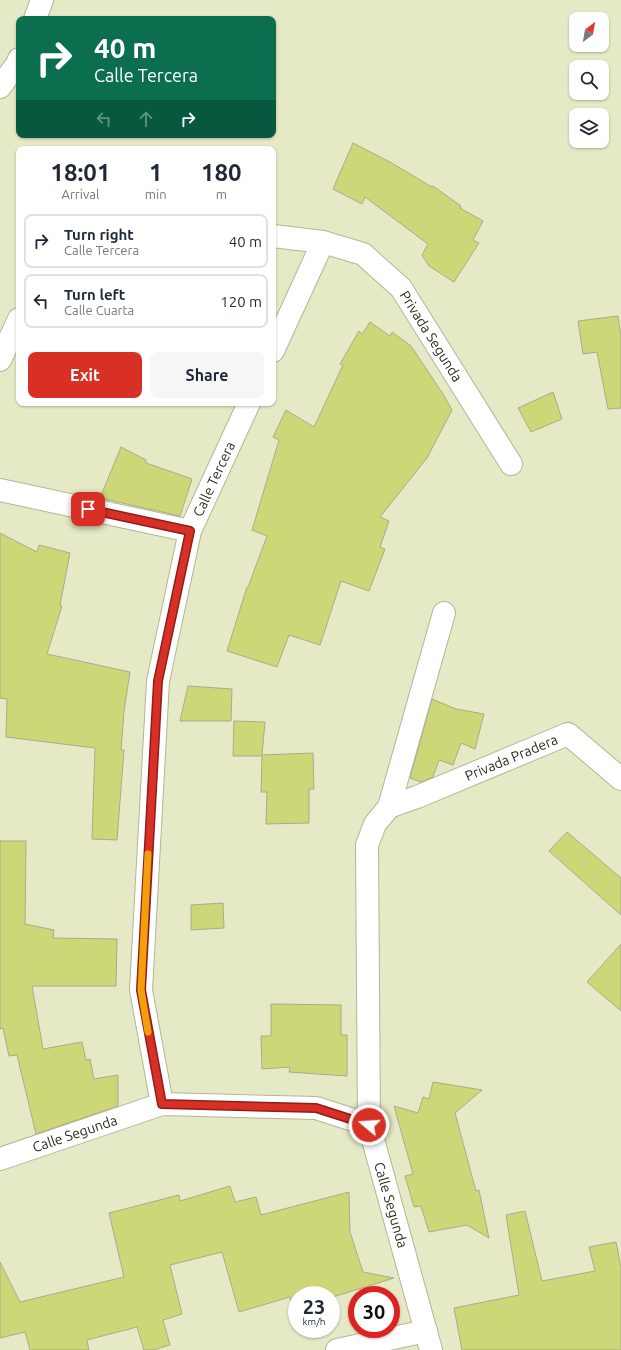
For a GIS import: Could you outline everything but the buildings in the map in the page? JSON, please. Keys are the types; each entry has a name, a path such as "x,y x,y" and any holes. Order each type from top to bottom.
{"street":[{"path":"36,16 42,0"},
{"path":"0,87 16,65"},
{"path":"276,236 323,242 276,344"},
{"name":"Privada Segunda","path":"323,242 363,254 401,288 511,464"},
{"path":"0,360 16,325"},
{"name":"Calle Tercera","path":"162,1104 141,990 158,681 190,531 248,406"},
{"path":"0,490 190,531"},
{"path":"369,1125 367,845 375,824 389,807 444,613"},
{"name":"Privada Pradera","path":"389,807 417,797 568,734 621,779"},
{"name":"Calle Segunda","path":"0,1159 162,1104 316,1108 369,1125 428,1340"},
{"path":"337,1350 428,1340"}],"slow traffic":[{"path":"148,854 141,990 148,1032"}],"route":[{"path":"88,509 190,531 158,681 141,990 162,1104 316,1108 369,1125"}]}
